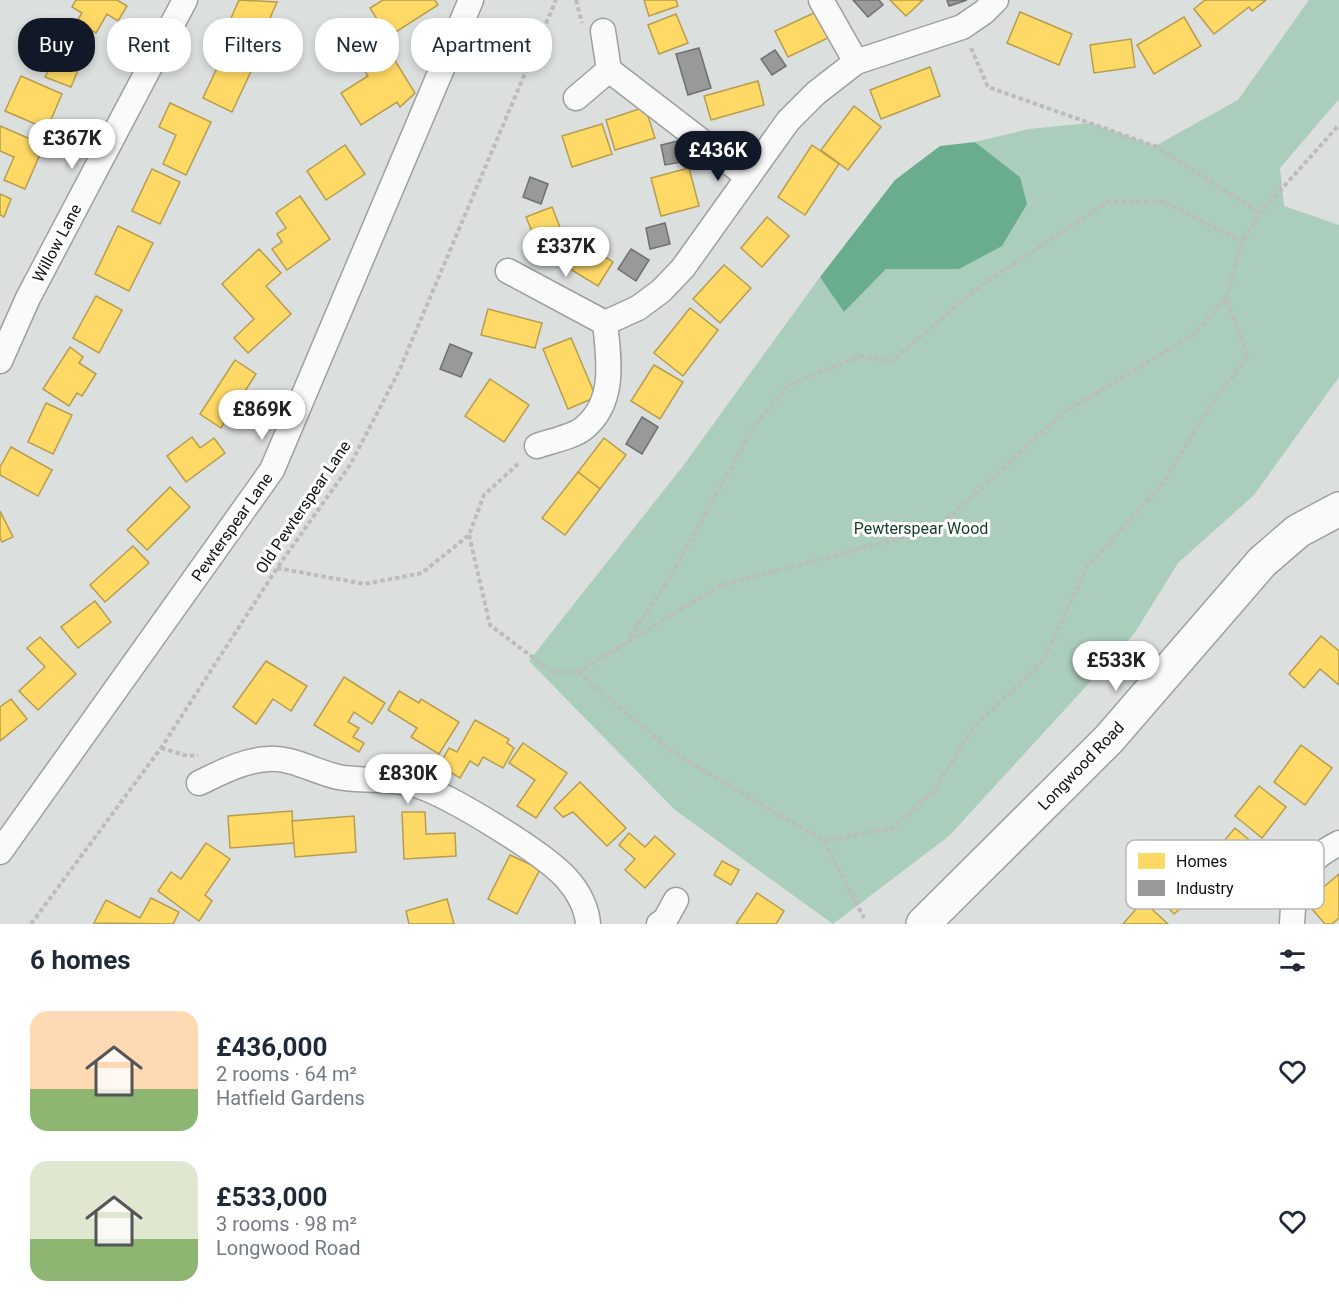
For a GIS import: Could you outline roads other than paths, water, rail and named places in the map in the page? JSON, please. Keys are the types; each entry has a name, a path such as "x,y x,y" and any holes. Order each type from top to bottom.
{"street":[{"name":"Willow Lane","path":"0,361 28,298 185,0"},
{"name":"Pewterspear Lane","path":"0,852 272,470 471,0"},
{"path":"821,0 856,62"},
{"path":"605,323 638,308 661,291 683,268 788,121 816,93 856,62 962,27 984,12 996,0"},
{"path":"603,31 609,70 748,177"},
{"path":"576,98 609,70"},
{"path":"508,271 605,323"},
{"path":"537,447 583,429 598,413 608,388 605,323"},
{"name":"Longwood Road","path":"923,924 1109,739 1262,562 1298,531 1339,509"},
{"path":"199,783 215,763 268,758 290,761 338,777 416,785 441,795 527,847 567,878 580,897 588,924"},
{"path":"1324,852 1339,843"},
{"path":"659,924 665,920 676,900"},
{"path":"1292,924 1293,909"}],"park label":[{"name":"Pewterspear Wood","path":"921,528"}]}
